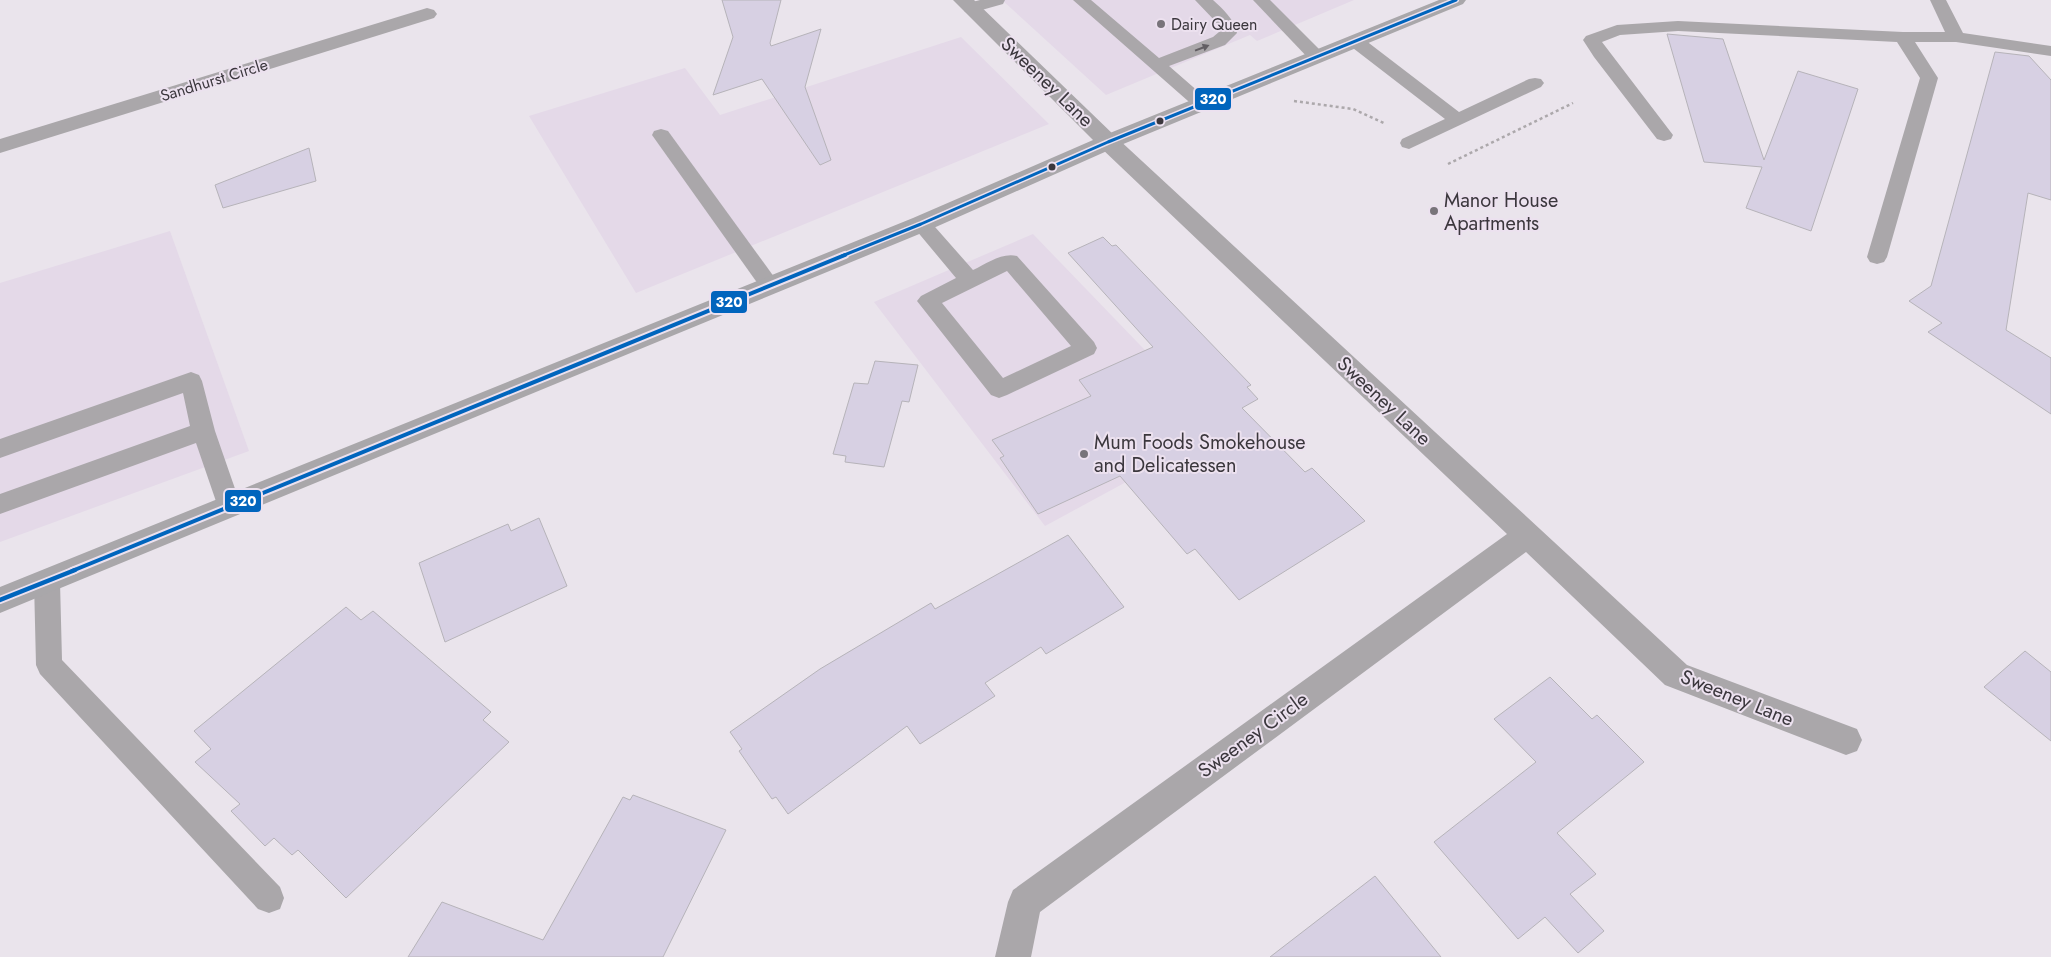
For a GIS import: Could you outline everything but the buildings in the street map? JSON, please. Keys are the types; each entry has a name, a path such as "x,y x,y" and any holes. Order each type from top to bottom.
{"main road":[{"path":"0,600 921,224 1108,142 1456,0"}],"street":[{"name":"Sweeney Lane","path":"967,4 1108,142 1676,675 1846,740"},
{"name":"Sandhurst Circle","path":"0,146 427,14"},
{"name":"Sweeney Circle","path":"1013,957 1025,902 1527,535"}],"lane":[{"path":"967,4 997,0"},
{"path":"1081,0 1202,104"},
{"path":"1156,65 1219,41 1228,33 1228,27 1225,22 1202,0"},
{"path":"1262,0 1317,57"},
{"path":"1938,0 1956,37"},
{"path":"1664,136 1592,40 1617,30 1678,26 1903,37 1956,37 2051,51"},
{"path":"1877,257 1929,78 1903,37"},
{"path":"1355,42 1458,120"},
{"path":"1409,143 1535,83"},
{"path":"661,135 770,286"},
{"path":"921,224 970,281"},
{"path":"1010,261 1086,348 999,389 928,301 970,281 1010,261"},
{"path":"0,450 191,381 203,431 229,506"},
{"path":"0,504 203,431"},
{"path":"47,582 49,665 269,898"}],"path":[{"path":"1294,101 1365,110 1390,127"},
{"path":"1448,164 1573,102"}],"shaded area":[{"path":"1002,0 1354,0 1257,41 1250,35 1106,95"},
{"path":"961,37 1049,124 636,293 529,116 685,68 720,115"},
{"path":"170,231 249,451 0,542 0,283"},
{"path":"1033,234 1222,430 1045,526 874,302"}],"transit line":[{"name":"320","path":"0,600 921,224 1108,142 1456,0"}],"place":[{"name":"Dairy Queen","path":"1161,24"},
{"name":"Manor House Apartments","path":"1434,211"},
{"name":"Mum Foods Smokehouse and Delicatessen","path":"1084,454"}]}
